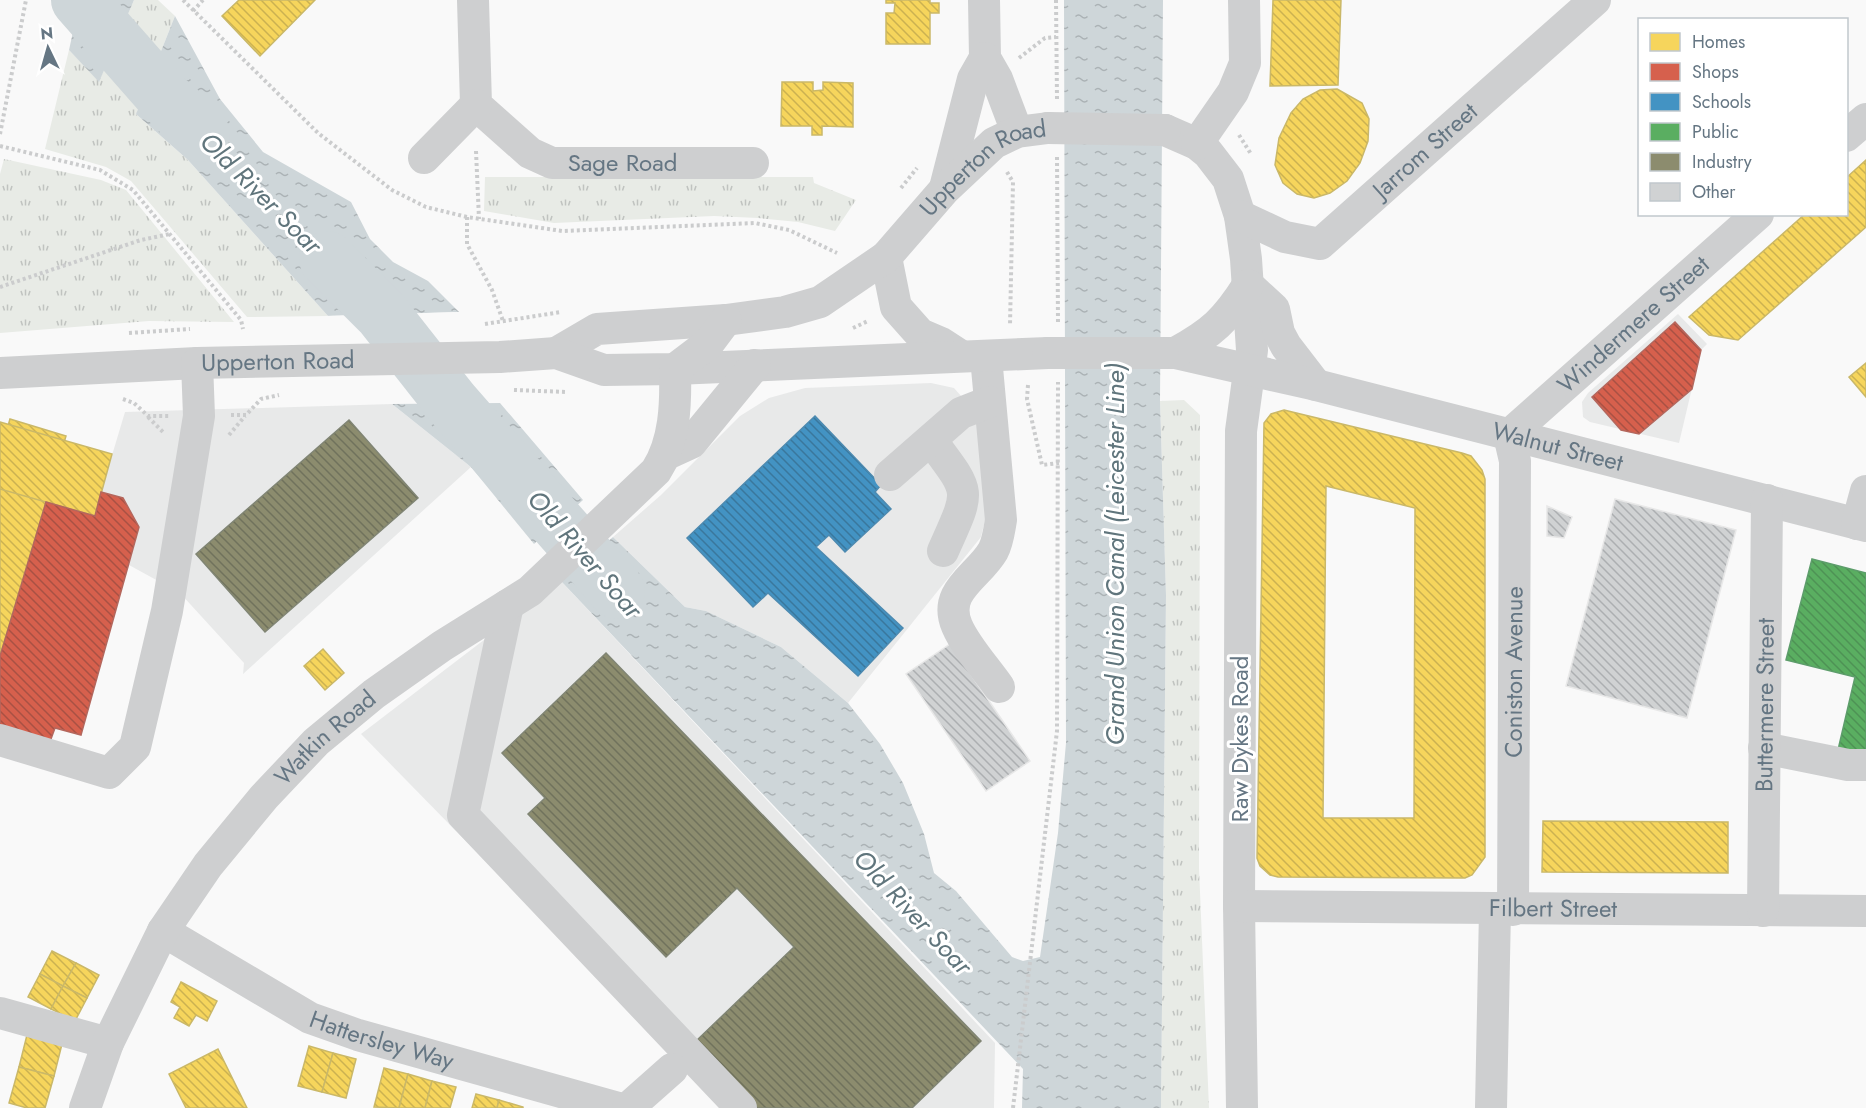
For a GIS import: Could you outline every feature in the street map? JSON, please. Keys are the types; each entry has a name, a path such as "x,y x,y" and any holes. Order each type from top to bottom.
{"street":[{"path":"424,158 476,105 473,0"},
{"path":"984,0 1000,60 998,79 1005,137"},
{"path":"1197,144 1233,92 1245,63 1244,0"},
{"name":"Jarrom Street","path":"1240,216 1285,237 1305,239 1320,244 1595,0"},
{"path":"945,189 973,79 1000,60"},
{"name":"Sage Road","path":"476,105 530,153 552,163 753,163"},
{"path":"1848,134 1866,119"},
{"name":"Upperton Road","path":"0,373 197,363 500,357 556,353 604,370 1169,353 1249,370 1252,350 1248,285 1240,216 1228,179 1216,162 1197,144 1165,130 1054,130 1005,137 945,189 886,257 820,302 785,312 726,320 597,329 556,353"},
{"name":"Windermere Street","path":"1509,435 1756,216"},
{"path":"886,257 896,307 920,334 986,357 1001,520 998,538 992,553 958,589 952,608 957,626 999,687"},
{"path":"1248,285 1274,309 1279,333 1286,346 1316,385"},
{"name":"Upperton Road","path":"1169,353 1207,336 1229,316 1248,285"},
{"path":"675,369 708,344 726,320"},
{"path":"0,740 109,773 135,747 167,611 199,416 197,363"},
{"name":"Watkin Road","path":"667,454 691,443 755,365"},
{"name":"Watkin Road","path":"85,1108 108,1043 163,932 208,865 264,797 316,742 374,694 442,646 519,598 610,517 656,471 667,454 673,418 675,369"},
{"name":"Walnut Street","path":"1249,370 1316,385 1861,525"},
{"name":"Raw Dykes Road","path":"1242,1108 1239,906 1242,414 1249,370"},
{"path":"890,475 961,413 989,402"},
{"name":"Coniston Avenue","path":"1491,1108 1504,910 1515,461 1509,435"},
{"path":"931,440 962,482 964,494 963,506 943,551"},
{"path":"1861,525 1866,491"},
{"name":"Buttermere Street","path":"1763,911 1767,500"},
{"path":"519,598 463,814 741,1108"},
{"path":"1764,748 1848,765 1866,765"},
{"name":"Filbert Street","path":"1239,906 1504,910 1866,911"},
{"name":"Hattersley Way","path":"163,932 309,1017 358,1035 618,1108"},
{"path":"0,1013 108,1043"},
{"path":"628,1108 672,1069"}],"path":[{"path":"0,134 26,0"},
{"path":"183,0 318,133 392,190 426,207 467,217 561,231 755,223 789,230 837,253"},
{"path":"193,11 203,0"},
{"path":"1013,1108 1057,731 1059,463 1055,355 1056,0"},
{"path":"1000,60 1045,38 1056,37"},
{"path":"476,105 479,219"},
{"path":"986,357 1013,182 1002,164 1005,137"},
{"path":"0,146 100,170 133,190 241,320 243,329"},
{"path":"898,192 919,164"},
{"path":"467,217 467,244 492,290 503,321"},
{"path":"0,287 141,240 170,234"},
{"path":"1027,399 1042,465 1059,463"}],"shaded area":[{"path":"1678,314 1707,344 1701,350 1679,443 1590,422 1583,417 1582,402 1588,393"},
{"path":"931,383 954,388 985,423 989,503 981,537 848,703 781,647 706,611 685,607 613,537 661,495 740,416 769,398 805,388"},
{"path":"392,404 471,467 243,674 244,663 180,593 129,565 139,527 123,498 101,492 125,412"},
{"path":"561,581 995,1043 994,1108 727,1108 361,734"}],"green space":[{"path":"134,0 158,0 175,16 136,114 188,160 328,316 247,317 131,181 106,167 45,149 69,50 99,81"},
{"path":"4,159 101,180 126,190 234,322 149,321 0,333 0,174"},
{"path":"485,177 813,177 814,183 856,200 835,231 798,222 714,216 554,223 484,211"},
{"path":"1184,400 1200,415 1199,868 1209,1108 1161,1108 1166,595 1160,401"}],"water":[{"path":"80,0 134,0 99,82 69,50"},
{"name":"Grand Union Canal (Leicester Line)","path":"1064,0 1163,0 1160,401 1166,595 1161,1108 1022,1108 1023,1069 561,581 613,537 685,607 706,611 781,647 848,703 880,744 903,783 924,834 934,873 956,891 1012,957 1023,961 1040,957 1058,833 1066,743"},
{"path":"175,16 220,99 263,152 351,202 370,239 393,262 428,281 459,312 328,316 188,160 136,114"},
{"path":"500,403 583,500 534,544 471,467 392,404"}],"pier":[{"path":"462,312 459,315 328,319 324,316"}],"building: Homes":[{"path":"239,0 315,0 260,56 222,16"},
{"path":"886,0 930,0 930,3 939,3 939,13 930,13 930,44 886,44 886,13 894,13 895,3 886,3"},
{"path":"1273,0 1341,0 1338,85 1270,86"},
{"path":"782,82 813,82 813,91 823,90 823,82 853,83 853,127 822,126 822,135 812,135 812,126 781,126"},
{"path":"1337,89 1362,103 1369,119 1368,141 1360,163 1347,181 1330,193 1314,198 1297,194 1283,183 1275,165 1279,138 1291,113 1303,99 1320,90"},
{"path":"1866,160 1866,227 1738,340 1709,335 1689,317 1803,216 1848,216 1848,176"},
{"path":"1866,363 1866,397 1849,377"},
{"path":"1284,410 1462,453 1471,456 1482,470 1485,479 1485,857 1472,875 1465,878 1278,877 1270,875 1260,866 1257,858 1264,423 1271,414","holes":["1326,486 1415,508 1414,818 1323,818"]},
{"path":"10,419 66,436 0,656 0,453"},
{"path":"0,422 112,454 95,516 0,489"},
{"path":"323,649 344,673 325,690 304,666"},
{"path":"1543,821 1728,822 1728,873 1542,872"},
{"path":"52,951 76,963 63,986 40,974"},
{"path":"76,963 99,975 87,998 63,986"},
{"path":"40,974 63,986 51,1009 28,997"},
{"path":"181,982 217,1001 207,1021 196,1015 189,1026 174,1018 180,1007 171,1002"},
{"path":"63,986 87,998 75,1021 51,1009"},
{"path":"28,1031 63,1040 54,1076 19,1067"},
{"path":"309,1046 333,1053 322,1092 298,1086"},
{"path":"218,1049 247,1108 186,1108 169,1074"},
{"path":"333,1053 356,1059 346,1098 322,1092"},
{"path":"19,1067 54,1076 45,1108 27,1108 9,1103"},
{"path":"384,1068 408,1074 399,1108 374,1107"},
{"path":"408,1074 432,1081 425,1108 399,1108"},
{"path":"432,1081 456,1087 450,1108 425,1108"},
{"path":"476,1094 499,1100 497,1108 472,1108"},
{"path":"499,1100 523,1107 523,1108 497,1108"}],"building: Shops":[{"path":"1675,322 1701,350 1692,389 1639,434 1621,430 1592,397"},
{"path":"101,492 123,498 139,527 81,735 55,728 48,747 0,733 0,656 46,502 95,516"}],"building: Schools":[{"path":"815,416 881,485 875,492 891,509 845,552 829,535 816,547 903,628 858,676 768,593 753,607 687,538"}],"building: Public":[{"path":"1812,559 1866,573 1866,756 1838,750 1855,677 1786,660"}],"building: Industry":[{"path":"349,420 418,498 265,632 196,554"},
{"path":"606,653 981,1041 912,1108 756,1108 694,1043 794,947 737,888 666,957 528,814 545,798 502,753"}],"building: Other":[{"path":"1615,499 1736,530 1687,718 1566,686"},
{"path":"1547,506 1572,517 1564,538 1547,536"},
{"path":"950,644 1030,761 986,791 906,674"}],"waterway":[{"name":"Old River Soar","path":"79,0 166,99 202,134"},
{"name":"Old River Soar","path":"327,259 382,314 452,403 617,591"}]}
